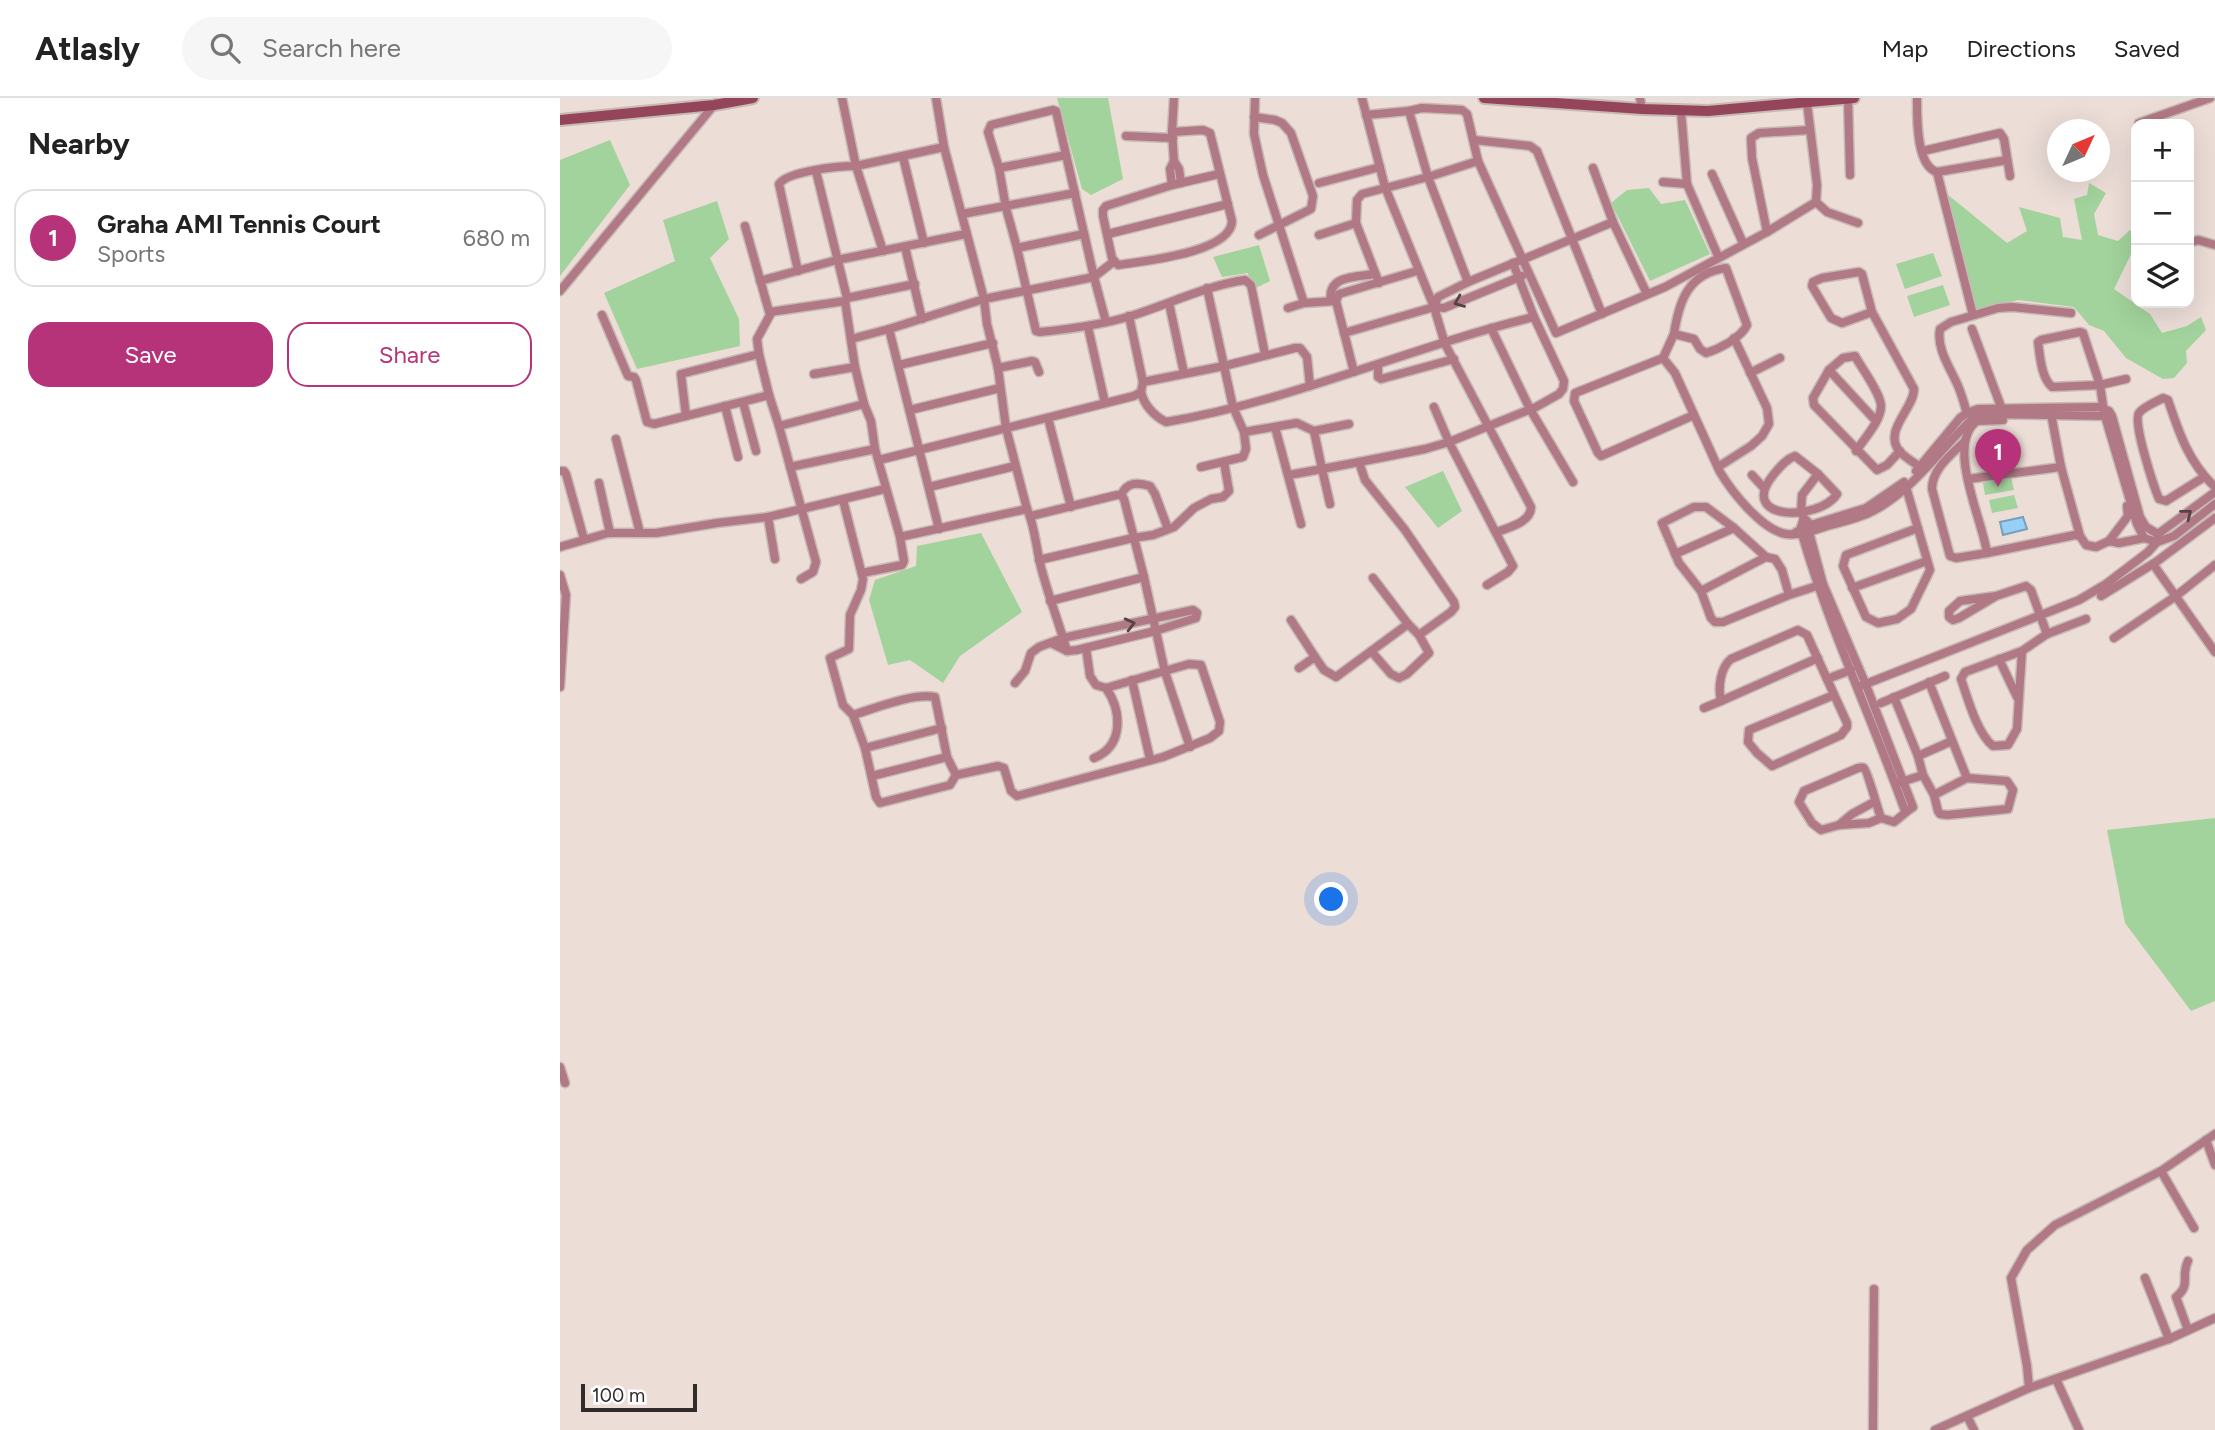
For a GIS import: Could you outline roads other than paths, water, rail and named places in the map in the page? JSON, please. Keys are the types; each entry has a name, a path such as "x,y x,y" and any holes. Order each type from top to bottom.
{"street":[{"path":"842,98 856,166 883,251"},
{"path":"936,98 944,147 984,299 987,324 999,368 1006,428 1050,601 1067,651"},
{"path":"1174,98 1174,160 1170,169 1177,184"},
{"path":"1255,98 1254,134 1304,303"},
{"path":"1362,98 1385,187 1417,271 1434,307 1445,344 1529,500 1532,510 1528,517 1497,532"},
{"path":"1484,98 1641,104 1681,111 1728,110 1854,98"},
{"path":"1917,98 1919,143 1927,167 1937,172 2007,160"},
{"path":"2150,119 2210,98"},
{"path":"560,120 714,105 745,99"},
{"path":"1840,99 1850,175"},
{"path":"1807,103 1817,185 1816,202"},
{"path":"560,291 714,105"},
{"path":"1366,115 1422,108 1462,110 1467,114 1478,161 1556,333"},
{"path":"1106,322 1057,112 1052,110 990,125 988,132 999,168 1034,328 1037,331 1088,327 1129,316 1169,303 1207,288 1244,280 1249,282 1265,354"},
{"path":"1409,110 1428,177 1468,282"},
{"path":"1681,111 1687,184 1718,256"},
{"path":"1254,117 1275,120 1288,129 1294,138 1313,197 1311,209 1259,235"},
{"path":"1126,136 1172,135 1203,130 1210,133 1232,221 1231,229 1224,236 1206,246 1176,256 1118,265 1113,262 1102,213 1106,206 1219,174"},
{"path":"1767,232 1752,158 1751,138 1759,133 1810,130"},
{"path":"1923,151 2000,133 2004,139 2010,176"},
{"path":"1474,140 1530,146 1535,149 1602,314"},
{"path":"798,271 779,184 787,177 856,166 944,147"},
{"path":"999,168 1066,155"},
{"path":"903,157 923,243"},
{"path":"1379,283 1356,223 1359,196 1478,161"},
{"path":"1319,183 1380,167"},
{"path":"1593,167 1647,295"},
{"path":"816,171 846,299 855,367 873,427 875,449 885,489 900,537 903,564 862,573"},
{"path":"1937,172 1973,316"},
{"path":"1712,174 1743,243"},
{"path":"1663,183 1687,184"},
{"path":"961,214 1006,208 1075,193"},
{"path":"1816,202 1827,212 1858,223"},
{"path":"1544,339 1647,295 1767,232 1816,202"},
{"path":"1108,234 1227,204"},
{"path":"1434,307 1438,298 1468,282 1614,222"},
{"path":"1319,235 1356,223"},
{"path":"745,226 770,313 757,339 759,354 816,562 813,572 801,579"},
{"path":"1017,248 1084,233"},
{"path":"760,281 837,260 966,234"},
{"path":"2194,241 2215,245"},
{"path":"905,247 922,319"},
{"path":"851,339 984,299 1094,277 1113,262"},
{"path":"1289,475 1433,447 1530,409 1559,394 1564,381 1534,317 1513,263"},
{"path":"1674,334 1694,340 1706,353 1743,332 1747,322 1726,268 1706,273 1694,281 1684,296 1674,334 1663,358 1575,393 1574,401 1601,456 1694,415"},
{"path":"1288,308 1304,303 1334,301 1341,293 1417,271"},
{"path":"1872,313 1842,324 1835,320 1812,286 1813,282 1859,272 1863,276 1872,313 1914,389 1913,399 1895,438 1900,451 1922,468"},
{"path":"1344,333 1434,307 1444,308 1528,273"},
{"path":"1354,372 1330,292 1337,281 1375,274"},
{"path":"1484,275 1490,289"},
{"path":"770,313 915,284"},
{"path":"1202,467 1243,457 1245,454 1244,432 1233,407 1207,288"},
{"path":"1169,303 1184,373"},
{"path":"1967,413 1942,352 1938,334 1943,326 1998,308 2071,313"},
{"path":"602,315 628,376 636,380 647,422 654,424 769,395"},
{"path":"1129,316 1143,382 1144,401 1152,412 1166,422 1199,416 1310,386 1426,348 1534,317"},
{"path":"1088,327 1105,403"},
{"path":"1491,328 1530,409 1573,482"},
{"path":"889,329 939,529"},
{"path":"1972,329 2003,412"},
{"path":"2126,379 2100,385 2052,387 2044,373 2039,341 2082,332 2100,385 2104,412 2137,524 2144,538"},
{"path":"1719,470 1762,436 1769,424 1767,408 1734,338"},
{"path":"899,365 993,343"},
{"path":"1143,382 1300,348 1307,357 1310,386"},
{"path":"1426,348 1432,365"},
{"path":"686,416 681,374 759,354"},
{"path":"1856,451 1876,421 1881,405 1855,356 1843,358 1829,370 1812,402 1856,451 1877,470 1887,465 1900,451"},
{"path":"1663,358 1672,366 1729,487 1770,527 1787,534 1802,533 1871,512 1906,487 1950,437 1967,413 1983,408 2003,412"},
{"path":"1750,373 1780,358"},
{"path":"1378,365 1378,377 1381,379 1454,359"},
{"path":"999,368 1032,361 1039,372"},
{"path":"814,374 855,367"},
{"path":"1829,370 1876,421"},
{"path":"910,410 1000,388"},
{"path":"879,460 1135,396 1142,392"},
{"path":"1862,686 2079,600 2106,584 2148,552 2157,538 2215,490 2188,454 2168,400 2163,398 2137,414 2151,478 2159,499 2166,501 2204,477"},
{"path":"743,402 756,452"},
{"path":"779,426 864,404"},
{"path":"725,406 738,457"},
{"path":"1434,407 1449,442 1513,566 1487,585"},
{"path":"1950,437 1976,416 2003,412 2109,411 2140,517 2157,538"},
{"path":"1048,418 1072,507"},
{"path":"2052,419 2080,536 2086,545 2096,547 2109,541 2129,513 2102,422 2097,418 2052,419 1977,421 1968,430 1964,442 1932,478 1932,489 1950,556 1956,558 1987,554 2061,537 2080,536"},
{"path":"1244,432 1297,423 1314,431 1349,424"},
{"path":"1275,427 1301,524"},
{"path":"1314,431 1330,504"},
{"path":"616,439 640,533"},
{"path":"1964,442 1968,479 1987,554"},
{"path":"790,467 875,449"},
{"path":"1795,456 1818,474 1837,494 1835,499 1803,515 1782,513 1768,505 1763,496 1764,488 1787,460 1795,456"},
{"path":"1359,461 1366,482 1405,530 1454,602 1455,607 1451,611 1419,635"},
{"path":"1039,560 1153,535 1174,527 1194,508 1211,499 1223,497 1229,491 1224,462"},
{"path":"929,487 1016,466"},
{"path":"1968,479 2062,467"},
{"path":"1803,515 1811,525 1866,508 1887,496 1922,468"},
{"path":"560,471 566,474 584,539"},
{"path":"1818,474 1802,495 1802,533 1851,670 1862,686"},
{"path":"1752,475 1764,488"},
{"path":"599,483 610,533"},
{"path":"1168,529 1156,494 1150,486 1130,484 1124,488 1121,495 1126,505 1144,577 1165,672 1190,747"},
{"path":"1906,487 1930,568 1929,575 1914,605 1905,614 1897,619 1873,622 1866,617 1843,566 1846,555 1918,528"},
{"path":"560,547 610,533 675,531 768,517 885,489"},
{"path":"900,537 1072,507 1121,495"},
{"path":"843,500 862,573 861,590 850,615 849,649 830,658 843,705 853,715 865,748 876,799 882,804 950,785 956,775 1002,766 1011,791 1017,796 1163,757 1214,736 1219,731 1220,722 1201,666 1189,664 1106,688 1096,685 1090,676 1086,648"},
{"path":"2109,541 2119,543 2174,536 2215,504"},
{"path":"1789,595 1780,564 1775,559 1766,557 1706,507 1701,506 1664,521 1662,526 1679,563 1701,591 1710,618 1718,623 1820,584"},
{"path":"768,517 775,559"},
{"path":"2101,596 2153,564 2215,517"},
{"path":"1675,554 1734,528"},
{"path":"1701,591 1766,557"},
{"path":"1852,588 1927,561"},
{"path":"2153,564 2215,652"},
{"path":"2114,638 2214,569"},
{"path":"560,576 566,595 560,687"},
{"path":"1050,601 1144,577"},
{"path":"1371,651 1391,674 1397,677 1402,677 1429,655 1419,635 1373,578"},
{"path":"1820,584 1899,783 1905,811 1894,822 1881,818 1869,823 1839,825 1821,830 1812,823 1799,802 1802,793 1860,767 1867,771 1874,802 1881,818"},
{"path":"1996,596 1959,618 1953,620 1949,617 1949,611 1959,601 1996,596 2026,586 2031,590 2047,634"},
{"path":"1015,683 1025,671 1033,650 1063,638 1193,610 1197,613 1196,618 1155,631 1086,648 1067,651 1051,643"},
{"path":"2022,650 2017,732 2008,745 1993,746 1985,737 1961,679 1965,672 2022,650 2047,634 2087,619"},
{"path":"1291,620 1324,670 1336,677 1408,624"},
{"path":"1721,701 1718,691 1725,664 1731,659 1798,630 1807,635 1818,658 1847,724 1841,735 1772,766 1748,742 1751,729 1834,695"},
{"path":"1298,668 1315,657"},
{"path":"1704,708 1818,658"},
{"path":"1999,659 2019,700"},
{"path":"1827,679 1851,670"},
{"path":"1881,703 1945,676"},
{"path":"1132,680 1150,759"},
{"path":"1929,682 1967,778"},
{"path":"1094,758 1111,748 1117,733 1111,695 1106,688"},
{"path":"853,715 900,701 933,696 936,699 947,757 956,775"},
{"path":"1894,697 1923,775 1941,814 1947,816 2008,808 2012,790 2007,781 1967,778 1934,795"},
{"path":"865,748 942,728"},
{"path":"1918,756 1952,741"},
{"path":"872,776 947,757"},
{"path":"1899,783 1923,775"},
{"path":"1839,825 1874,802"},
{"path":"560,1067 565,1083"},
{"path":"2029,1388 2028,1366 2011,1278 2027,1250 2055,1225 2161,1171 2215,1134"},
{"path":"2206,1140 2215,1165"},
{"path":"2161,1171 2194,1228"},
{"path":"2188,1330 2176,1297 2184,1291 2184,1270 2189,1261"},
{"path":"2145,1278 2169,1339"},
{"path":"1873,1430 1874,1289"},
{"path":"1935,1430 2029,1388 2169,1339 2215,1318"},
{"path":"2056,1380 2079,1430"},
{"path":"1968,1416 1974,1430"}],"water":[{"path":"2023,517 2027,529 2003,535 2000,522"}],"place":[{"name":"Graha AMI Tennis Court","path":"1998,487"}]}
